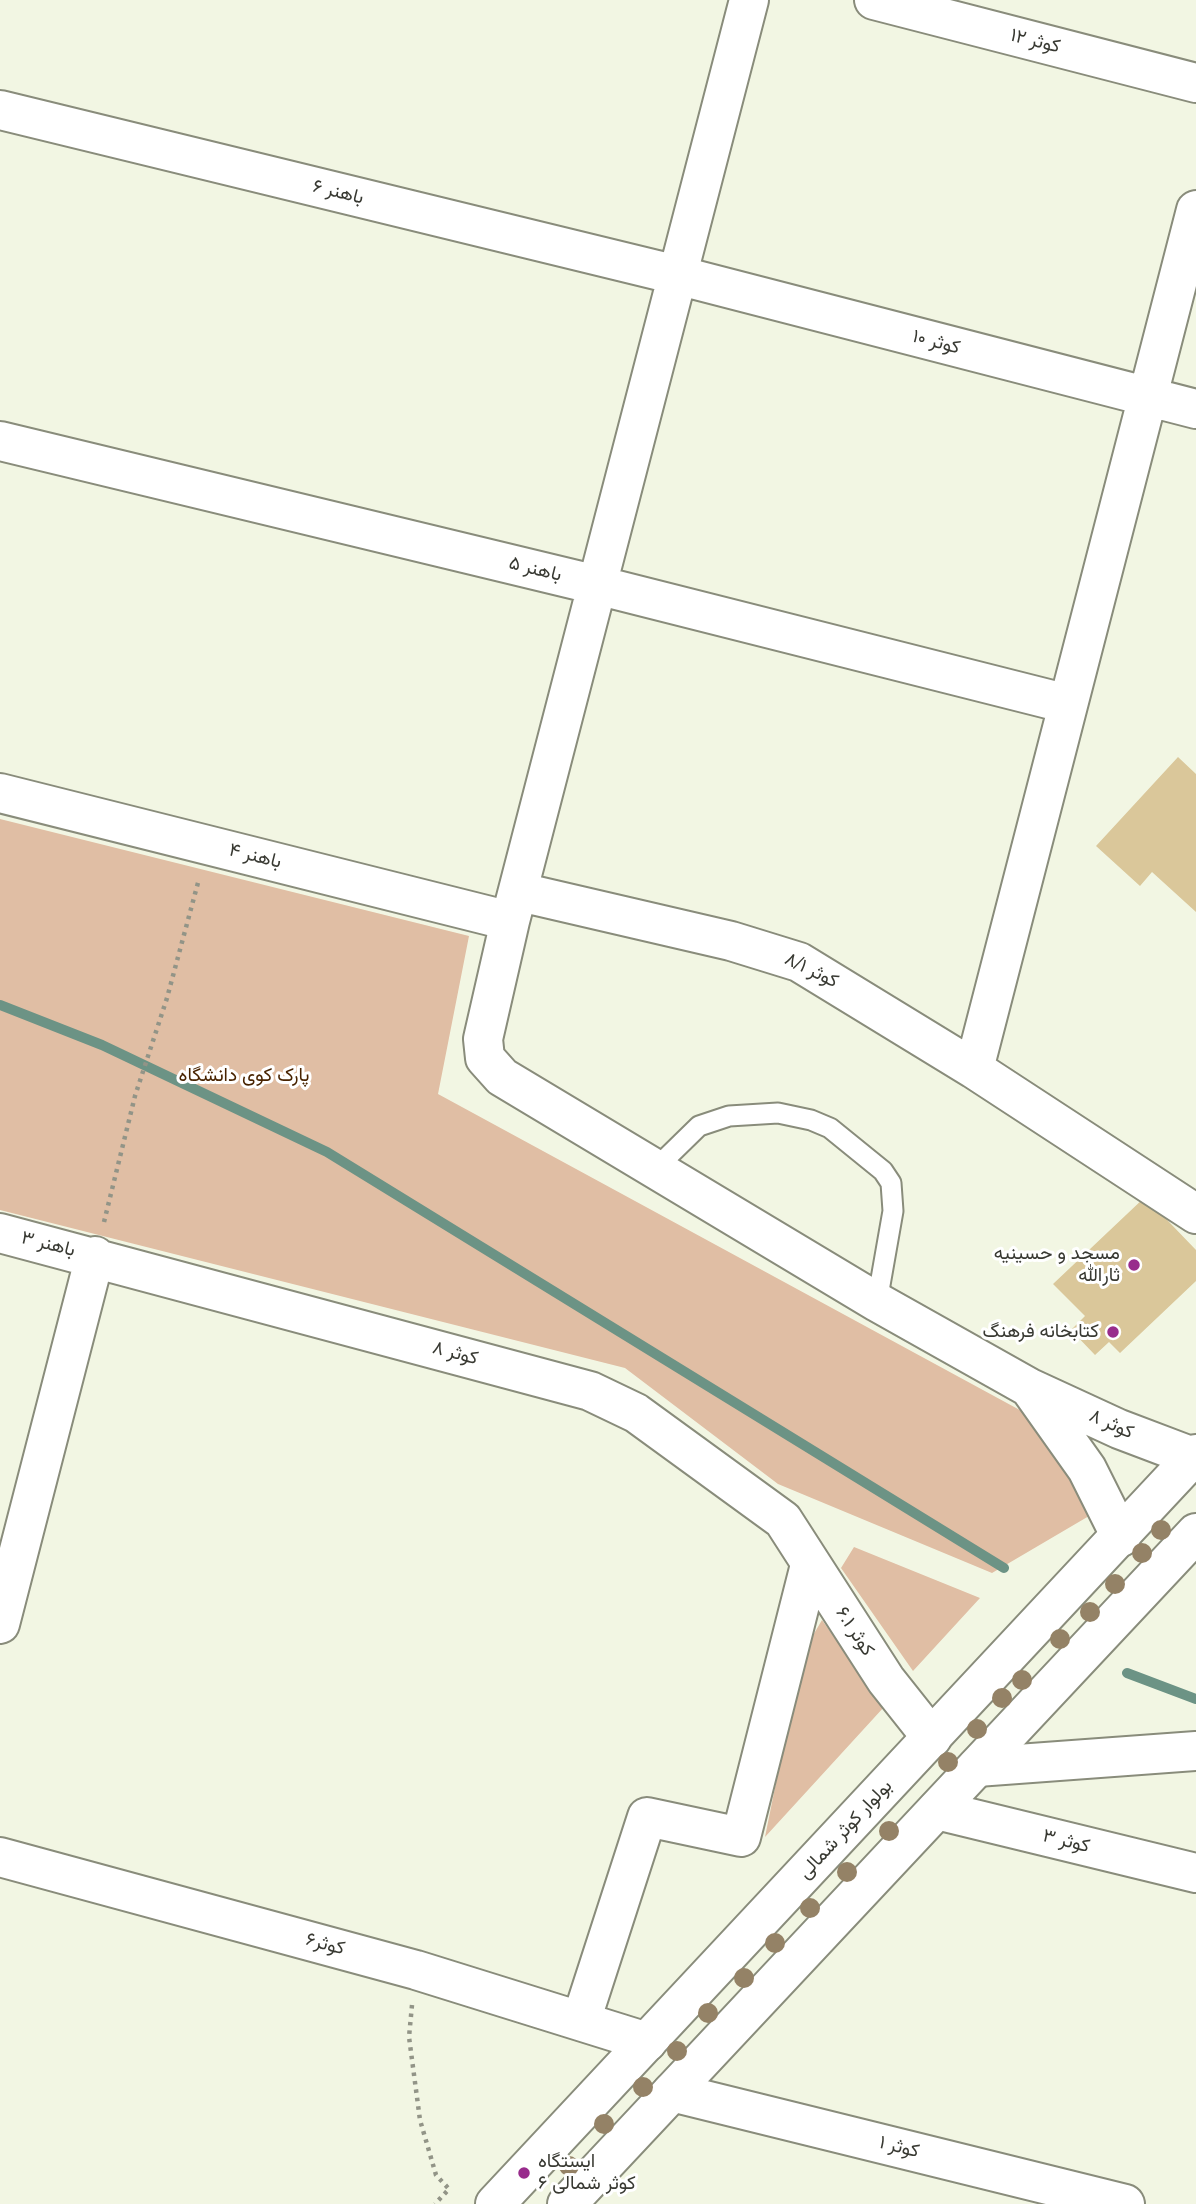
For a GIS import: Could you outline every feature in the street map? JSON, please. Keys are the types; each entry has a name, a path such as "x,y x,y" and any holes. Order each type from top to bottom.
{"street":[{"path":"515,907 748,0"},
{"name":"کوثر ۱۲","path":"874,0 1196,83"},
{"name":"باهنر ۶","path":"0,110 677,275"},
{"path":"974,1069 1196,210"},
{"name":"کوثر ۱۰","path":"677,275 1196,409"},
{"name":"باهنر ۵","path":"0,441 597,585 1068,704"},
{"name":"باهنر ۴","path":"0,793 209,845 515,907"},
{"name":"کوثر ۸","path":"515,907 483,1040 485,1058 502,1077 877,1302 1030,1388 1119,1429 1194,1456"},
{"name":"کوثر ۸/۱","path":"515,907 731,941 799,962 974,1069 1196,1214"},
{"name":"باهنر ۳","path":"0,1233 95,1256"},
{"path":"0,1624 95,1256"},
{"name":"کوثر ۸","path":"95,1256 590,1391 636,1413 783,1520"},
{"name":"کوثر ۸","path":"1030,1388 1087,1469 1121,1537"},
{"name":"بولوار کوثر شمالی","path":"495,2204 1194,1456"},
{"name":"کوثر ۶.۱","path":"783,1520 886,1680 932,1738"},
{"path":"568,2204 1196,1533"},
{"path":"581,2021 647,1818 741,1837 810,1565"},
{"path":"976,1767 1196,1751"},
{"name":"کوثر ۳","path":"937,1810 1196,1873"},
{"name":"کوثر۶","path":"0,1857 416,1970 647,2042"},
{"name":"کوثر ۱","path":"672,2092 1109,2202"}],"lane":[{"path":"655,1169 699,1126 729,1116 778,1113 811,1120 830,1128 883,1171 891,1183 893,1211 877,1302"}],"path":[{"path":"95,1256 135,1097 167,998 209,845"},
{"path":"416,1970 409,2037 420,2120 436,2175 449,2189 435,2204"}],"green space":[{"name":"پارک کوی دانشگاه","path":"0,819 469,936 438,1094 1040,1421 1089,1516 992,1573 778,1484 625,1368 0,1210"},
{"path":"854,1547 980,1598 913,1671 841,1568"},
{"path":"822,1620 884,1707 765,1837 802,1654"}],"building":[{"path":"1178,757 1196,774 1196,912 1152,872 1140,886 1096,846"},
{"name":"مسجد و حسینیه ثارالله","path":"1145,1197 1196,1250 1196,1281 1120,1353 1109,1342 1095,1355 1071,1330 1085,1316 1053,1284"}],"waterway":[{"path":"0,1005 102,1045 327,1152 1004,1568"},
{"path":"1127,1673 1196,1699"}],"place":[{"name":"مسجد و حسینیه ثارالله","path":"1134,1265"},
{"name":"کتابخانه فرهنگ","path":"1113,1332"},
{"name":"ایستگاه کوثر شمالی ۶","path":"524,2173"}]}
